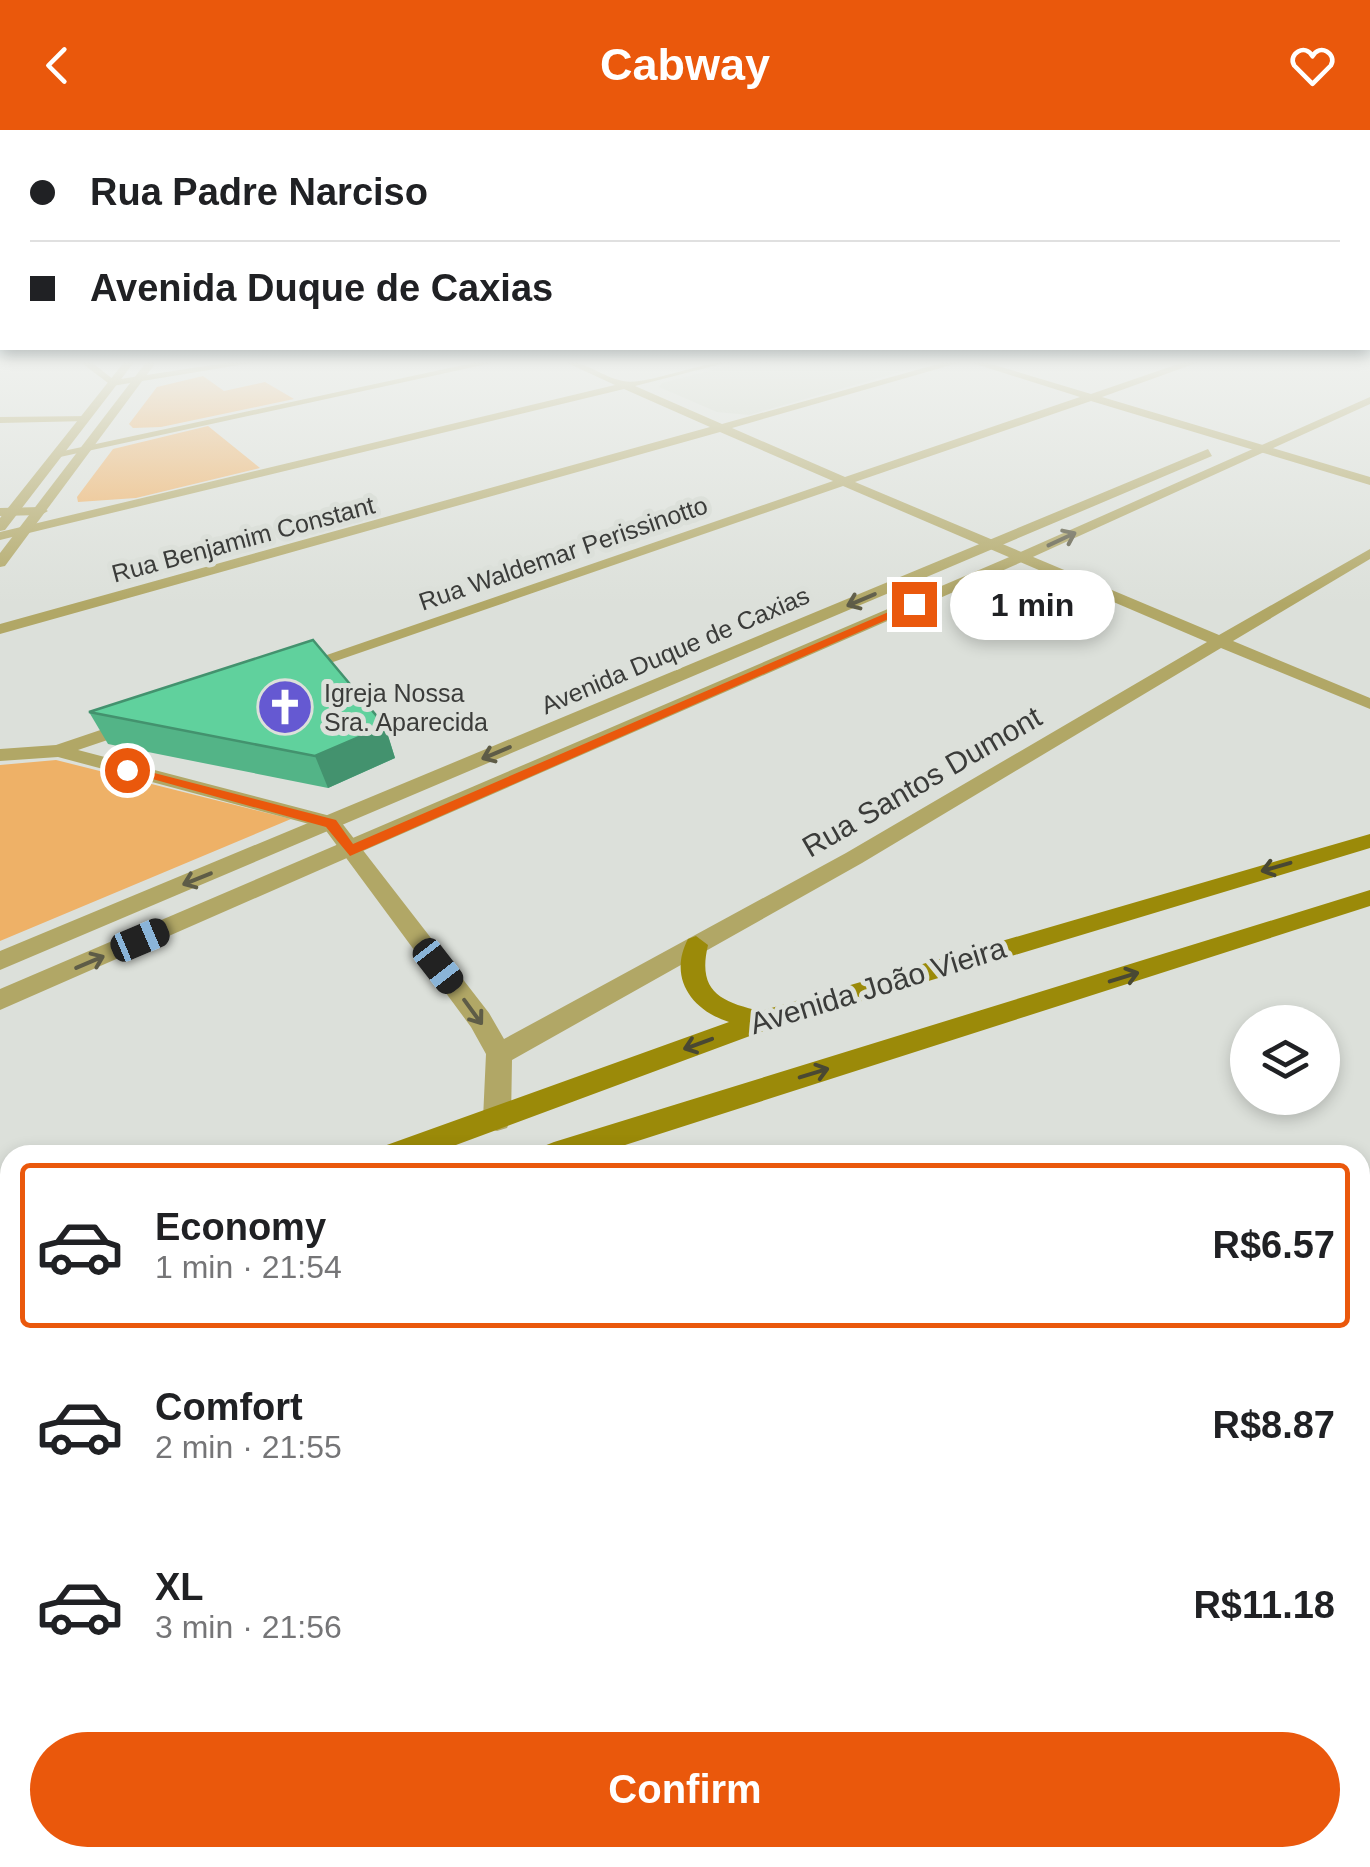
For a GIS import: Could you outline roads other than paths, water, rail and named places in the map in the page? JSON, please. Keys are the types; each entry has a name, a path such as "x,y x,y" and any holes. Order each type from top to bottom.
{"main road":[{"name":"Avenida João Vieira","path":"423,1145 761,1020 1370,841"},
{"path":"586,1145 1370,898"},
{"path":"696,946 690,978 700,992 735,1016 761,1020"}],"street":[{"path":"0,527 6,512 68,442"},
{"path":"0,563 95,442"},
{"path":"60,453 114,442"},
{"path":"0,536 391,442"},
{"name":"Rua Benjamim Constant","path":"0,629 674,442"},
{"path":"751,442 1370,704"},
{"name":"Rua Waldemar Perissinotto","path":"281,674 959,442"},
{"name":"Avenida Duque de Caxias","path":"0,961 1235,442"},
{"path":"1241,442 1370,481"},
{"name":"Avenida Duque de Caxias","path":"0,1000 1019,558 1274,442"},
{"path":"6,512 41,510"},
{"name":"Rua Santos Dumont","path":"499,1054 854,858 1370,553"},
{"path":"0,755 58,751 151,719"},
{"path":"58,751 331,824 480,1020 499,1054 498,1119"}],"place":[{"name":"Igreja Nossa Sra. Aparecida","path":"285,707"}]}
